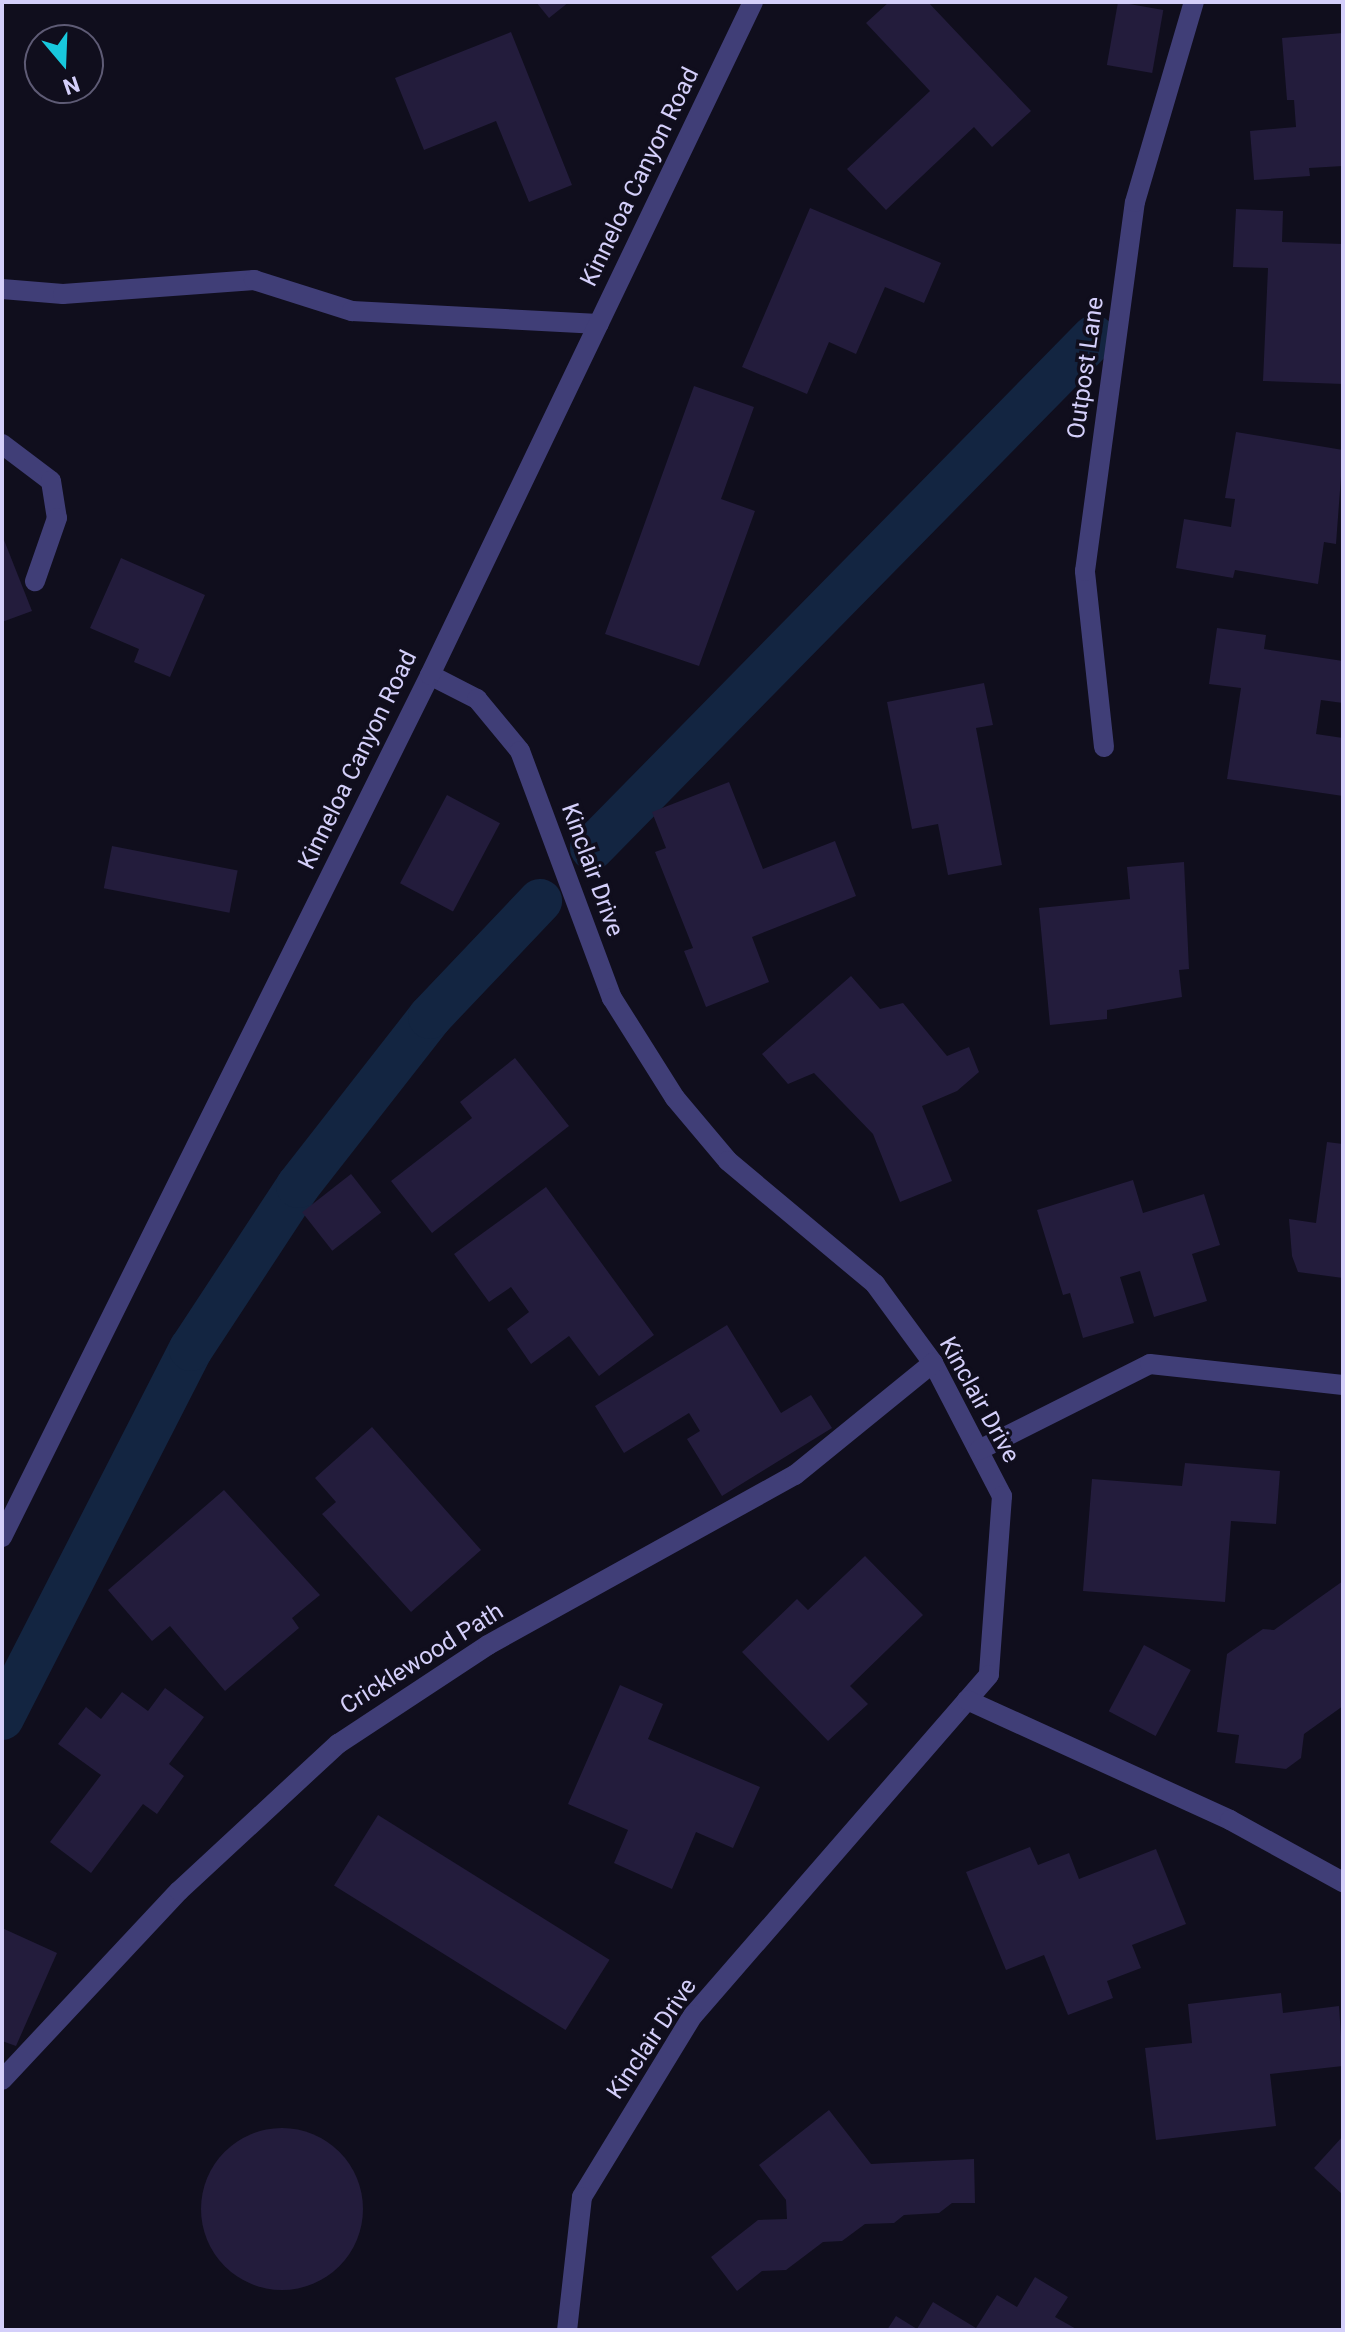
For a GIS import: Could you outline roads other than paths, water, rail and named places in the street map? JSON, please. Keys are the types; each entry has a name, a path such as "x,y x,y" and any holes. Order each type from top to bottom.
{"street":[{"name":"Kinneloa Canyon Road","path":"2,1537 430,675 753,2"},
{"name":"Outpost Lane","path":"1104,747 1085,571 1135,202 1194,2"},
{"path":"2,289 63,294 254,280 352,311 599,324"},
{"path":"2,444 51,481 57,518 35,581"},
{"name":"Kinclair Drive","path":"430,675 477,699 520,751 612,998 675,1098 728,1161 875,1284 933,1363 1002,1496 989,1675 693,2015 582,2197 567,2330"},
{"name":"Cricklewood Path","path":"2,2080 179,1891 338,1744 488,1645 795,1475 933,1363"},
{"path":"979,1450 1150,1364 1343,1385"},
{"path":"967,1700 1230,1820 1343,1882"}],"waterway":[{"path":"592,848 1094,337"},
{"path":"2,1718 191,1349 298,1186 430,1017 540,901"}]}
